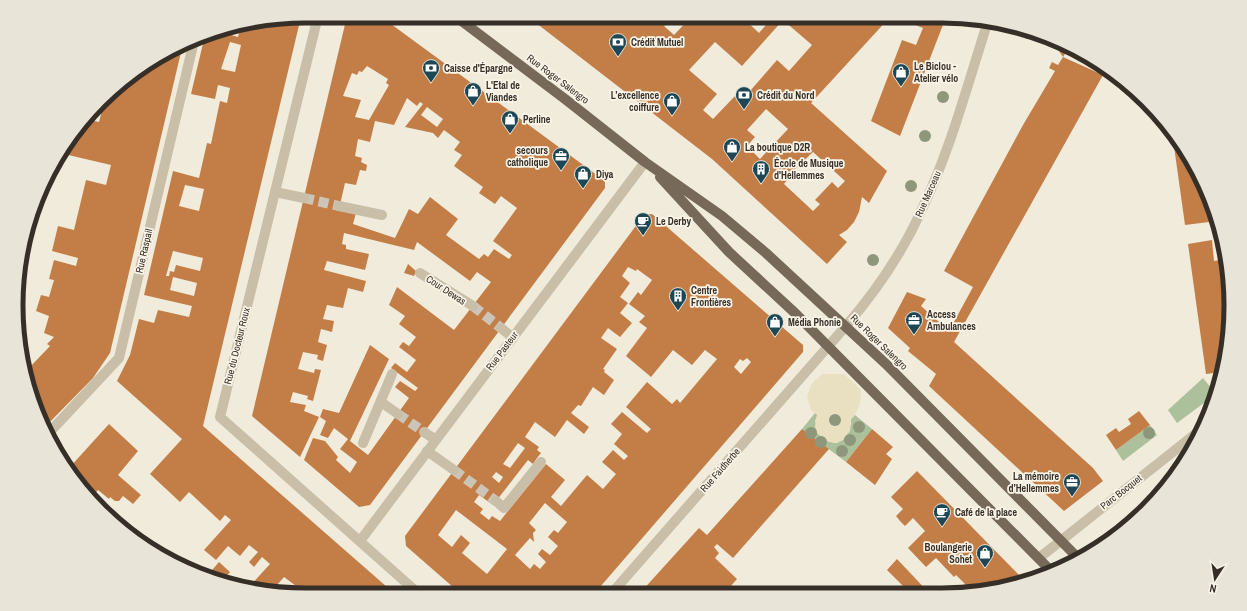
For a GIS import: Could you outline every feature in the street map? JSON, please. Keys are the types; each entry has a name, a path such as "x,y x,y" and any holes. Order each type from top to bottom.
{"main road":[{"name":"Rue Roger Salengro","path":"464,23 645,162 746,236 846,326 960,436 1075,554"},
{"name":"Rue Roger Salengro","path":"645,162 729,252 829,346 1048,567"}],"street":[{"name":"Rue du Docteur Roux","path":"316,23 220,417 412,588"},
{"name":"Rue Marceau","path":"829,346 876,290 923,208 942,162 986,26"},
{"name":"Rue Raspail","path":"52,430 119,358 193,47"},
{"name":"Rue Pasteur","path":"360,541 645,162"},
{"path":"275,192 304,198"},
{"path":"339,206 382,215"},
{"name":"Cour Dewas","path":"420,273 472,306"},
{"path":"501,328 513,338"},
{"name":"Rue Faidherbe","path":"620,588 829,346"},
{"path":"363,443 392,374"},
{"path":"381,402 398,414"},
{"path":"424,432 436,440"},
{"name":"Parc Bocquet","path":"1039,558 1191,437"},
{"path":"427,451 454,470"},
{"path":"496,502 504,508 541,462"}],"green space":[{"path":"1203,378 1211,388 1207,401 1177,423 1168,410"},
{"path":"815,413 818,415 815,427 829,442 837,443 851,425 851,419 855,415 872,429 846,462 802,429"},
{"path":"1150,425 1157,435 1123,461 1116,450"}],"shaded area":[{"path":"823,374 844,374 861,390 860,404 855,415 851,419 850,431 843,440 837,443 826,441 817,433 815,421 817,415 811,410 807,397 812,383"}],"building":[{"path":"299,23 203,426 388,588 295,587 296,586 284,577 276,586 252,583 270,564 262,557 254,567 249,562 258,552 249,545 240,556 228,546 216,560 204,550 231,520 225,515 220,521 189,492 180,502 150,474 182,439 117,381 130,355 139,319 154,323 158,310 189,317 192,306 144,295 173,171 199,178 207,143 211,144 220,101 227,103 230,88 218,85 215,99 191,94 203,43 228,34 238,37 239,31 250,28 269,25","holes":["230,42 241,45 235,72 221,69","185,185 204,189 199,211 179,206","173,251 203,258 200,271 176,265 174,272 170,271 169,276 166,276","173,277 197,283 194,296 170,290"]},
{"path":"345,23 390,23 605,181 605,188 370,505 359,507 304,460 313,438 325,441 338,457 336,460 350,473 357,462 340,449 348,439 334,428 328,438 320,435 326,421 320,417 323,409 339,413 370,345 389,359 350,441 368,455 409,398 395,387 400,381 415,391 418,388 391,368 395,363 407,372 416,360 399,347 403,342 409,346 416,337 399,324 405,316 389,305 397,287 454,330 491,282 477,272 470,281 417,242 414,250 344,233 342,244 346,245 346,249 369,254 365,270 327,261 324,270 366,281 363,292 348,288 343,308 327,305 323,319 334,321 332,332 321,329 318,342 327,345 323,361 317,359 318,355 303,352 298,369 314,373 315,369 321,370 313,401 307,399 308,396 293,392 290,402 306,405 304,411 319,417 300,457 252,416","holes":["367,66 388,79 386,83 389,85 369,120 355,117 361,100 343,96 352,73 357,75 359,71 362,72","407,98 417,106 420,102 423,104 405,127 433,133 438,138 444,130 460,142 454,150 462,155 454,166 483,187 479,193 495,204 501,196 517,208 493,241 512,255 509,259 494,249 488,257 484,254 479,259 446,235 458,219 430,197 418,214 409,209 395,238 353,224 356,213 339,209 345,183 356,185 360,170 366,171 367,165 361,162 362,158 355,156 358,139 370,142 375,121 394,125","427,107 443,119 437,127 421,115"]},
{"path":"536,23 667,23 664,26 674,35 685,23 748,23 759,33 768,23 780,23 742,66 715,42 689,70 717,94 703,110 713,119 738,94 743,99 777,60 789,71 812,45 786,23 884,23 811,103 887,171 869,203 862,197 859,212 854,222 847,230 839,235 847,242 827,264 712,159","holes":["766,109 788,129 760,159 747,146 755,137 747,130","813,152 845,181 838,188 832,182 815,200 820,204 813,211 784,184 796,168"]},
{"path":"910,23 944,23 900,136 871,121 902,40 916,45 923,28"},
{"path":"1057,48 1066,52 1063,57"},
{"path":"181,52 110,353 93,378 49,423 38,396 30,367 50,346 47,344 54,337 44,333 49,316 36,311 41,295 49,297 54,280 49,279 54,260 76,266 78,258 52,251 58,226 74,230 86,180 106,185 111,165 67,155 92,120 99,122 102,110 119,93 134,81 164,61"},
{"path":"1063,57 1103,75 954,342 1093,468 1103,481 1064,511 929,386 936,374 908,351 910,348 888,328 907,292 926,299 921,306 949,331 973,287 944,271 1023,125 1055,71 1049,68 1052,62 1058,65"},
{"path":"1174,146 1195,181 1208,212 1209,222 1185,225"},
{"path":"652,214 803,345 803,352 599,588 454,588 406,546 405,536 644,215","holes":["628,267 636,271 637,269 652,280 641,295 638,292 629,304 645,316 639,322 647,328 626,356 651,377 673,350 692,365 705,350 717,359 680,403 677,399 672,404 647,382 626,407 651,429 647,433 622,412 611,424 622,434 614,444 628,456 624,460 613,450 602,462 616,474 603,489 587,475 561,506 551,497 565,480 546,464 500,521 492,516 489,520 480,513 483,509 474,502 479,495 493,505 528,460 533,464 541,453 537,450 539,447 525,437 535,422 555,437 567,420 584,434 589,427 571,413 578,405 581,406 593,387 604,395 614,380 604,372 605,370 603,369 617,349 601,338 608,328 620,337 632,323 620,313 628,303 620,297 630,283 622,276","747,358 751,362 741,374 734,367 740,359 743,361","518,443 525,448 510,468 503,464","496,472 503,477 499,483 492,477","545,503 567,522 558,533 554,530 548,537 558,546 550,555 542,549 538,554 546,562 540,569 534,564 530,569 515,555 530,538 534,542 533,533 536,530 529,523","456,510 507,549 487,574 462,553 470,543 461,535 452,547 438,535"]},
{"path":"1212,240 1214,261 1221,260 1224,306 1222,342 1216,373 1206,374 1188,244"},
{"path":"408,264 416,271 414,276 404,273"},
{"path":"1139,411 1150,425 1116,450 1106,435 1116,428 1119,432 1131,424 1128,419"},
{"path":"109,424 138,451 118,475 141,495 133,504 123,496 119,501 115,501 110,497 109,499 98,490 95,494 72,464"},
{"path":"802,429 829,449 733,558 717,544 714,547 719,553 715,558 737,579 730,587 731,588 645,588 699,528 707,535"},
{"path":"872,429 893,447 886,454 892,459 875,485 846,462"},
{"path":"917,471 1020,576 997,583 968,587 956,575 954,577 936,558 926,567 908,548 925,531 913,518 905,526 900,521 896,516 903,509 891,497"},
{"path":"897,559 924,588 905,588 887,570"},
{"path":"219,562 230,572 226,576 211,571"}],"tunnel":[{"path":"304,198 339,206"},
{"path":"473,306 501,328"},
{"path":"398,414 424,432"},
{"path":"454,470 496,501"}],"place":[{"name":"Crédit Mutuel","path":"618,57"},
{"name":"Caisse d'Épargne","path":"431,83"},
{"name":"Le Biclou - Atelier vélo","path":"901,87"},
{"name":"L'Etal de Viandes","path":"473,106"},
{"name":"Crédit du Nord","path":"744,110"},
{"name":"L’excellence coiffure","path":"672,116"},
{"name":"Perline","path":"510,134"},
{"name":"La boutique D2R","path":"732,162"},
{"name":"secours catholique","path":"561,171"},
{"name":"École de Musique d'Hellemmes","path":"761,184"},
{"name":"Diya","path":"583,189"},
{"name":"Le Derby","path":"643,236"},
{"name":"Centre Frontières","path":"678,311"},
{"name":"Access Ambulances","path":"914,335"},
{"name":"Média Phonie","path":"775,337"},
{"name":"La mémoire d’Hellemmes","path":"1072,497"},
{"name":"Café de la place","path":"942,527"},
{"name":"Boulangerie Sohet","path":"985,568"}]}
